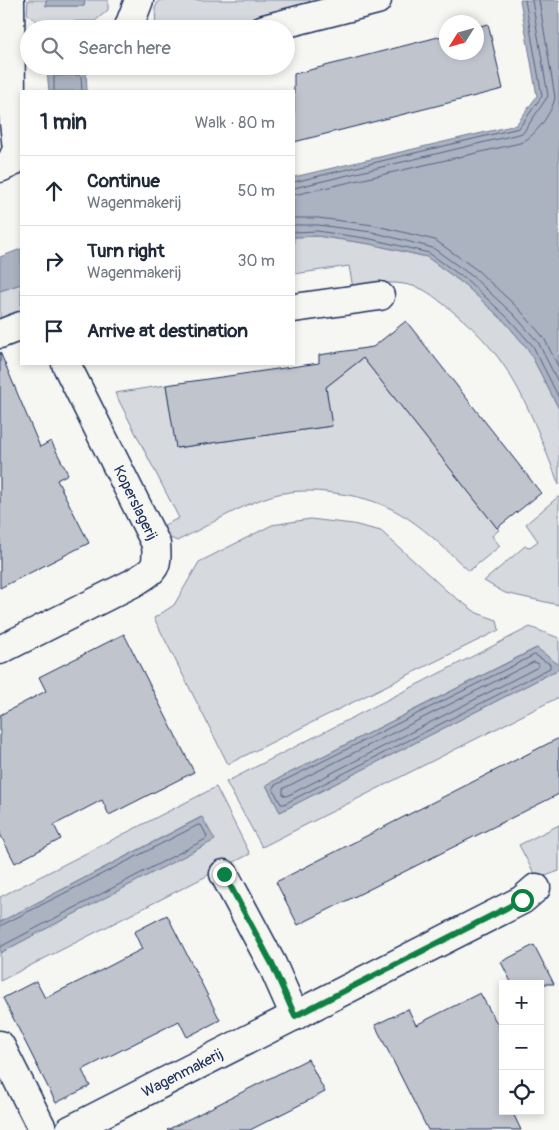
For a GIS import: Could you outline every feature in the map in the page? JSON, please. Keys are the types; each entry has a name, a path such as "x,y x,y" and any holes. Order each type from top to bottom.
{"street":[{"path":"6,165 17,149 11,96 19,42 10,0"},
{"path":"131,20 139,0"},
{"path":"295,21 377,0"},
{"path":"295,308 380,296"},
{"path":"0,334 20,326"},
{"name":"Koperslagerij","path":"0,650 133,583 154,570 157,561 156,544 66,365"},
{"path":"224,874 272,964 295,1016"},
{"name":"Wagenmakerij","path":"70,1130 522,900 536,888"},
{"path":"0,1046 43,1130"}],"shaded area":[{"path":"28,0 46,0 46,6 84,6 85,0 108,0 108,10 96,20 35,20 27,14"},
{"path":"159,0 310,0 308,6 253,20 156,20 155,8"},
{"path":"317,236 370,244 427,257 465,285 505,322 528,349 559,409 559,485 539,434 518,389 491,348 473,329 437,299 418,288 405,284 390,283 353,288 349,266 295,274 295,237"},
{"path":"20,284 20,315 0,322 0,291"},
{"path":"363,358 499,530 492,536 500,546 469,571 438,542 409,519 393,510 376,502 356,497 311,491 281,493 261,499 177,541 164,535 160,527 179,518 115,393 166,385 177,448 331,426 326,387"},
{"path":"559,496 559,605 505,593 484,581 525,546 530,547 538,541 526,524"},
{"path":"310,519 353,524 381,531 448,592 477,613 497,620 499,630 228,764 154,618 174,605 199,562 272,525"},
{"path":"530,627 559,638 559,665 536,648 266,785 280,812 559,669 559,697 262,847 226,782"},
{"path":"216,787 250,854 0,981 0,953 214,840 201,817 0,922 0,897"},
{"path":"559,825 559,871 537,879 519,845"}],"water":[{"path":"46,0 85,0 84,6 46,6"},
{"path":"520,0 559,0 559,409 528,349 505,322 465,285 427,257 370,244 317,236 295,237 295,177 516,125 537,96"},
{"path":"47,75 86,75 87,90 49,90"},
{"path":"20,249 20,284 0,291 0,257"},
{"path":"537,648 559,665 559,669 280,812 266,785"},
{"path":"202,817 215,840 0,953 0,922"}],"building":[{"path":"488,24 503,89 295,142 295,74 439,37 439,60 484,60 484,25"},
{"path":"406,321 541,493 497,528 363,358 326,387 332,426 176,448 166,385 319,363 319,355 373,347"},
{"path":"0,352 40,447 51,441 68,474 57,480 89,543 0,588"},
{"path":"124,634 194,772 109,815 102,800 54,825 61,839 15,863 0,834 0,715 46,691 39,677"},
{"path":"559,738 559,794 298,925 276,882"},
{"path":"167,915 220,1020 187,1037 179,1021 82,1070 90,1086 56,1103 3,998 36,981 45,998 98,972 142,949 134,932"},
{"path":"534,945 554,984 544,984 544,980 510,980 501,962"},
{"path":"480,993 499,1027 499,1115 514,1115 521,1130 428,1130 375,1025 408,1009 416,1025"},
{"path":"308,1059 325,1092 250,1130 167,1130"}],"route":[{"path":"224,874 272,964 295,1016 522,900"}]}
